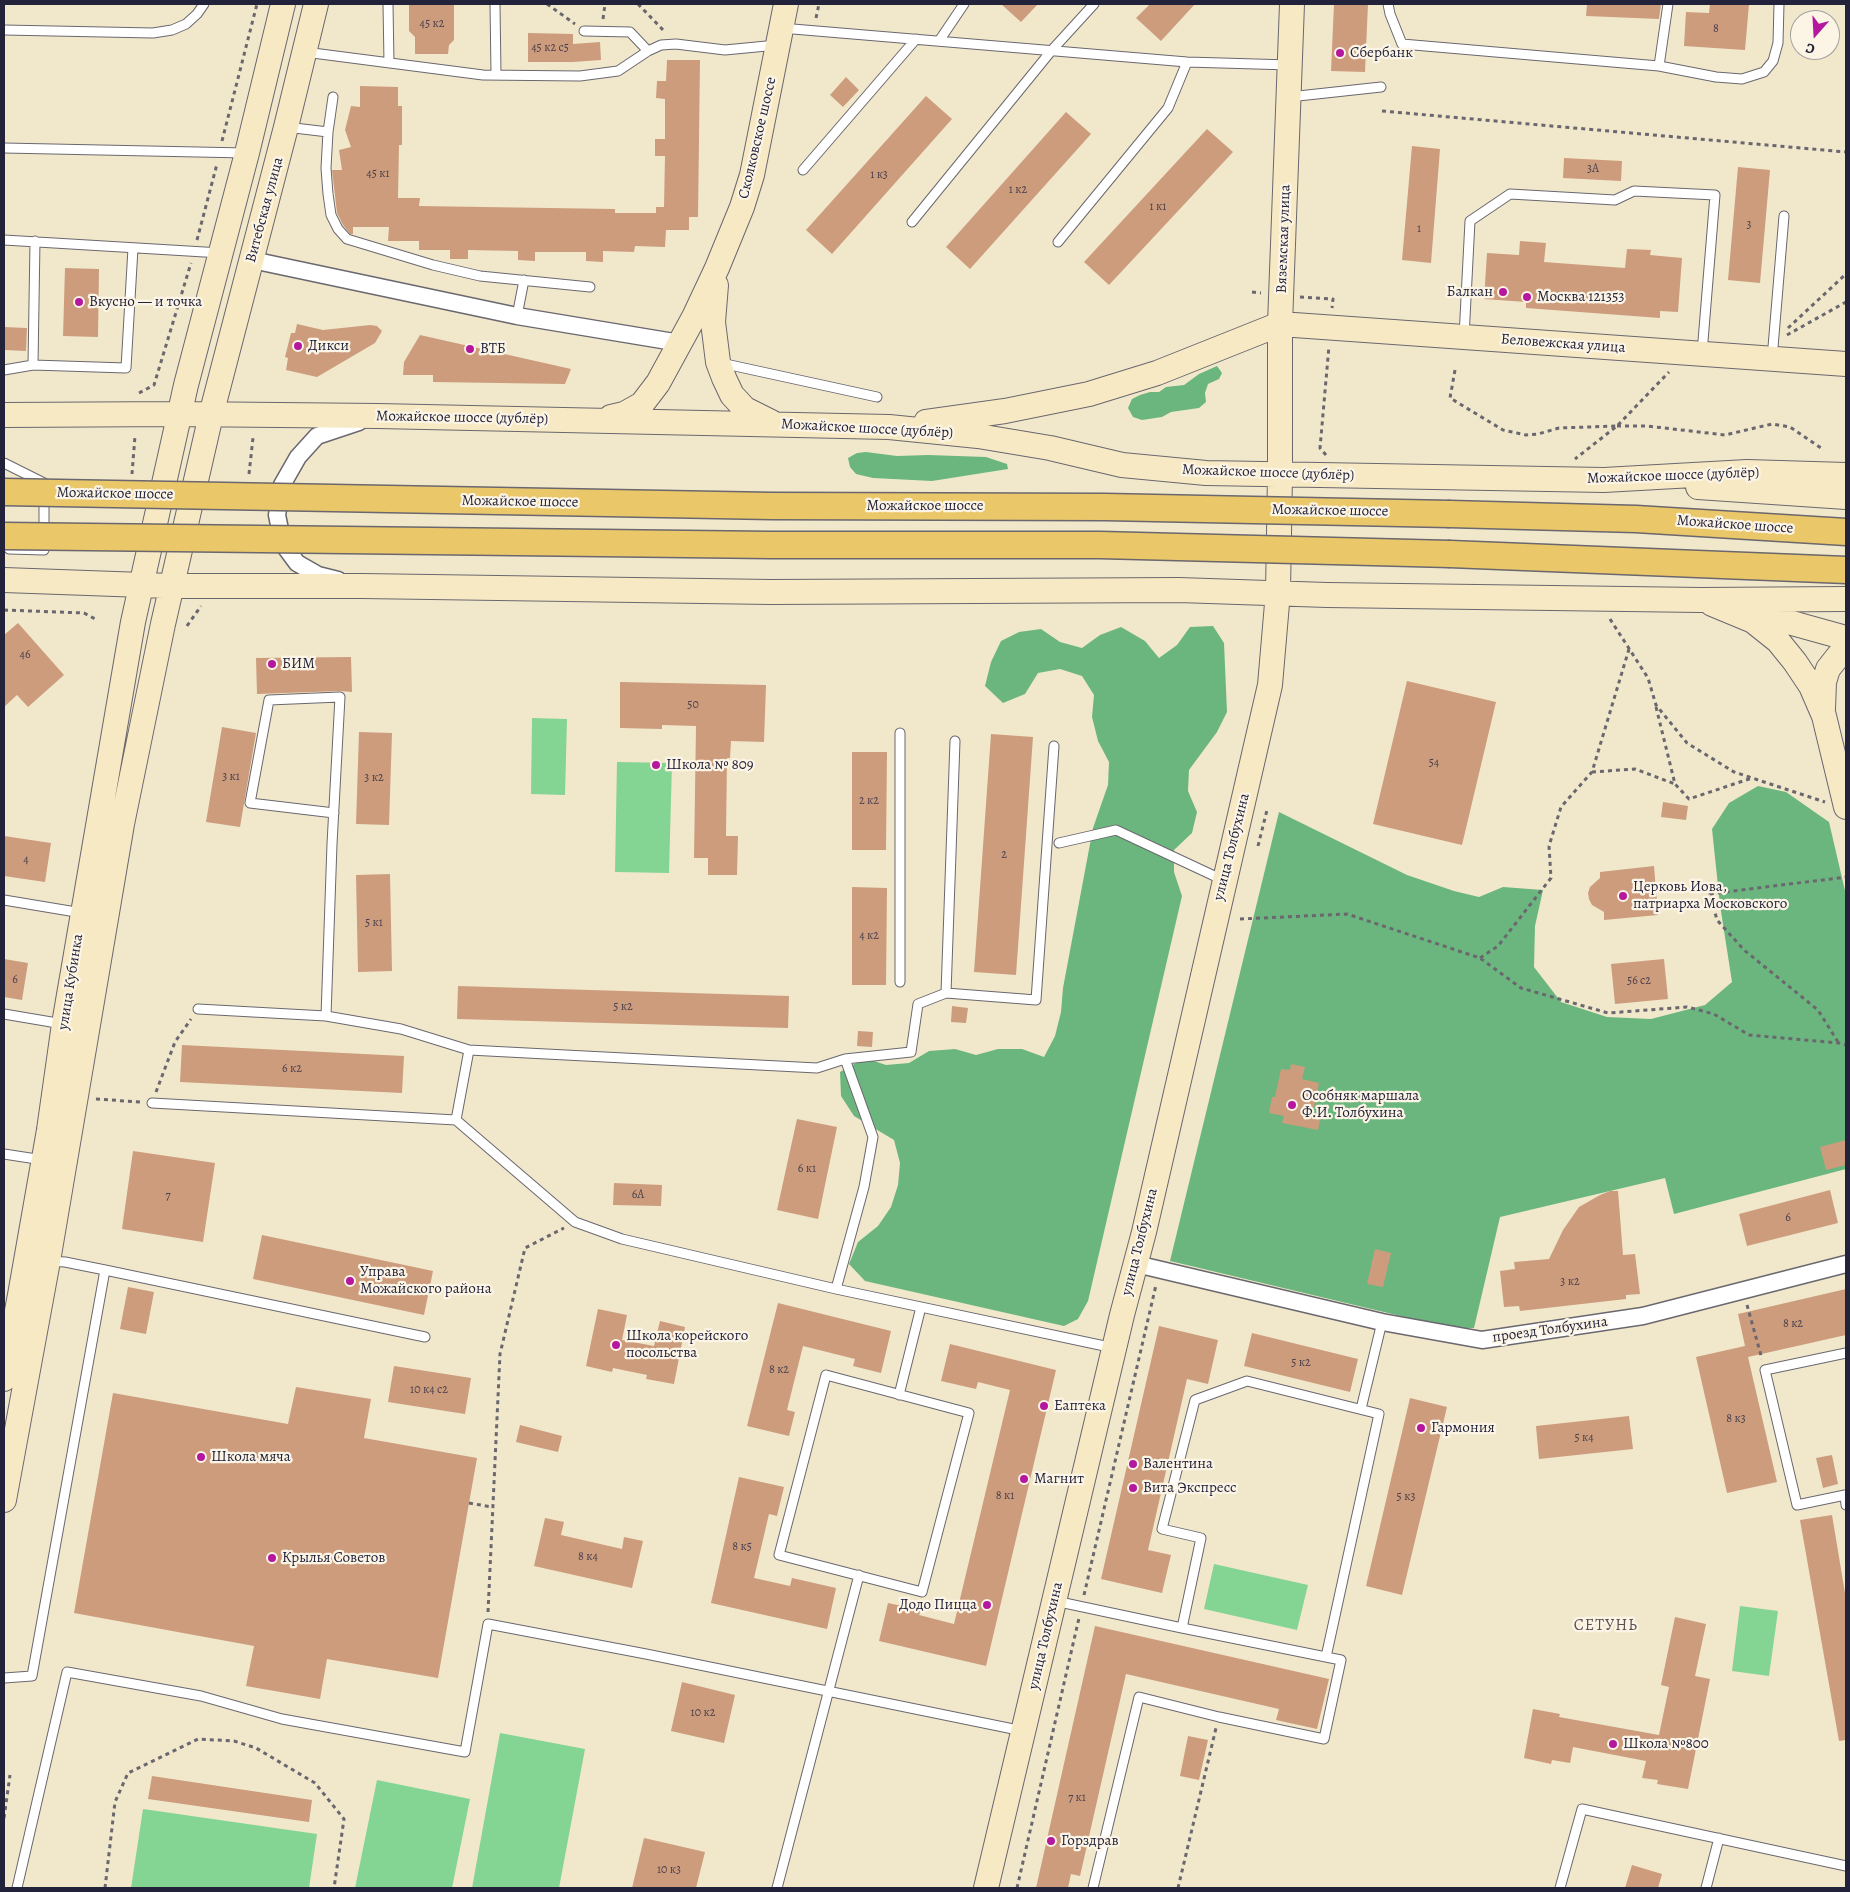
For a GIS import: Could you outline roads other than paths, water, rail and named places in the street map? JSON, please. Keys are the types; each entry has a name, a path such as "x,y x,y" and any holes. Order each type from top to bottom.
{"main road":[{"path":"180,414 283,4"},
{"name":"Витебская улица","path":"4,1500 48,1261 120,834 171,586 211,415 316,4"},
{"name":"Сколковское шоссе","path":"597,421 624,414 642,404 658,383 717,268 742,207 752,175 786,4"},
{"name":"Вяземская улица","path":"1280,474 1280,324 1292,4"},
{"name":"Сколковское шоссе","path":"717,268 713,322 718,362 732,395 745,409 763,420 777,424"},
{"path":"889,427 1005,411 1089,394 1158,373 1280,324"},
{"name":"Беловежская улица","path":"1280,324 1694,354 1772,350 1846,364"},
{"name":"улица Кубинка","path":"4,1379 16,1294 43,1160 82,913 122,682 140,585 180,414"},
{"name":"Можайское шоссе (дублёр)","path":"4,415 378,416 889,427 996,439 1050,448 1122,465 1206,472 1604,480 1747,472 1846,475"},
{"name":"улица Толбухина","path":"986,1888 1114,1348 1136,1264 1270,685 1278,592 1280,474"},
{"path":"1604,480 1846,498"},
{"name":"Можайское шоссе","path":"4,492 762,506 1105,506 1636,519 1846,532"},
{"path":"4,536 771,546 1100,545 1450,554 1846,570"},
{"path":"4,580 171,586 362,586 771,592 1161,590 1278,592 1327,595 1702,600 1846,599"},
{"path":"1702,600 1772,616 1846,638"},
{"path":"1702,600 1753,621 1778,641 1811,686 1824,716"},
{"path":"1838,806 1824,716 1824,682 1828,669 1839,655 1846,652"}],"street":[{"path":"252,260 517,316 680,343"},
{"path":"362,586 318,574 297,563 283,544 277,515 282,485 298,457 317,436 344,425 378,416"},
{"name":"проезд Толбухина","path":"1136,1264 1382,1322 1482,1340 1643,1316 1846,1264"}],"lane":[{"path":"4,30 153,33 172,30 186,24 204,4"},
{"path":"388,4 389,63"},
{"path":"494,4 496,74"},
{"path":"939,41 964,4"},
{"path":"912,222 1052,50 1094,4"},
{"path":"1388,4 1402,44 1659,66 1716,77 1742,79 1764,72 1773,61 1778,43 1779,4"},
{"path":"1659,66 1668,4"},
{"path":"584,31 630,32 648,51"},
{"path":"304,52 484,75 580,76 618,71 648,51 661,45 676,44 725,50 780,36 916,39 1187,62 1290,65"},
{"path":"803,170 916,39"},
{"path":"1058,242 1168,108 1187,62"},
{"path":"1289,97 1381,87"},
{"path":"333,97 328,132 326,168 331,215 338,229 347,240 433,265 480,276 590,287"},
{"path":"286,127 328,132"},
{"path":"4,148 247,153"},
{"path":"1464,337 1470,221 1510,194 1615,200 1634,191 1715,196 1694,354"},
{"path":"1772,350 1784,216"},
{"path":"4,240 221,253"},
{"path":"33,365 36,242"},
{"path":"4,370 33,365 126,368 133,248"},
{"path":"517,316 524,280"},
{"path":"718,362 877,397"},
{"path":"4,463 44,483 44,550 4,549"},
{"path":"326,1016 340,698 268,700 250,803 334,813"},
{"path":"900,733 900,982"},
{"path":"946,993 955,741"},
{"path":"198,1009 326,1016 401,1028 469,1050 816,1068 845,1059 912,1052 918,1004 946,993 1036,1000 1054,746"},
{"path":"1059,843 1116,830 1224,880"},
{"path":"4,900 82,913"},
{"path":"4,1014 64,1024"},
{"path":"456,1120 469,1050"},
{"path":"836,1289 864,1187 873,1137 845,1059"},
{"path":"152,1103 456,1120 575,1222 622,1239 836,1289 1114,1348"},
{"path":"4,1154 43,1160"},
{"path":"48,1261 65,1262 425,1336"},
{"path":"4,1678 32,1676 105,1270"},
{"path":"899,1395 921,1307"},
{"path":"1361,1409 1382,1322"},
{"path":"1846,1353 1765,1370 1797,1505 1846,1495 1846,1505"},
{"path":"826,1375 969,1413 922,1592 859,1576 779,1555 826,1375"},
{"path":"1182,1628 1201,1538 1162,1529 1195,1400 1246,1380 1379,1414 1326,1657"},
{"path":"777,1888 859,1576"},
{"path":"1054,1601 1341,1660 1324,1739 1219,1717 1139,1697 1093,1888"},
{"path":"17,1888 67,1672 201,1696 282,1719 465,1752 488,1624 646,1654 1024,1731"},
{"path":"1560,1888 1582,1809 1846,1866"},
{"path":"1706,1888 1719,1838"}],"place":[{"name":"Сбербанк","path":"1340,53"},
{"name":"Балкан","path":"1503,292"},
{"name":"Москва 121353","path":"1527,297"},
{"name":"Вкусно — и точка","path":"79,302"},
{"name":"Дикси","path":"298,346"},
{"name":"ВТБ","path":"470,349"},
{"name":"БИМ","path":"272,664"},
{"name":"Школа № 809","path":"656,765"},
{"name":"Церковь Иова, патриарха Московского","path":"1623,896"},
{"name":"Особняк маршала Ф.И. Толбухина","path":"1292,1105"},
{"name":"Управа Можайского района","path":"350,1281"},
{"name":"Школа корейского посольства","path":"616,1345"},
{"name":"Еаптека","path":"1044,1406"},
{"name":"Гармония","path":"1421,1428"},
{"name":"Школа мяча","path":"201,1457"},
{"name":"Валентина","path":"1133,1464"},
{"name":"Магнит","path":"1024,1479"},
{"name":"Вита Экспресс","path":"1133,1488"},
{"name":"Крылья Советов","path":"272,1558"},
{"name":"Додо Пицца","path":"987,1605"},
{"name":"Школа №800","path":"1613,1744"},
{"name":"Горздрав","path":"1051,1841"}],"district":[{"name":"СЕТУНЬ","path":"1606,1626"}]}
